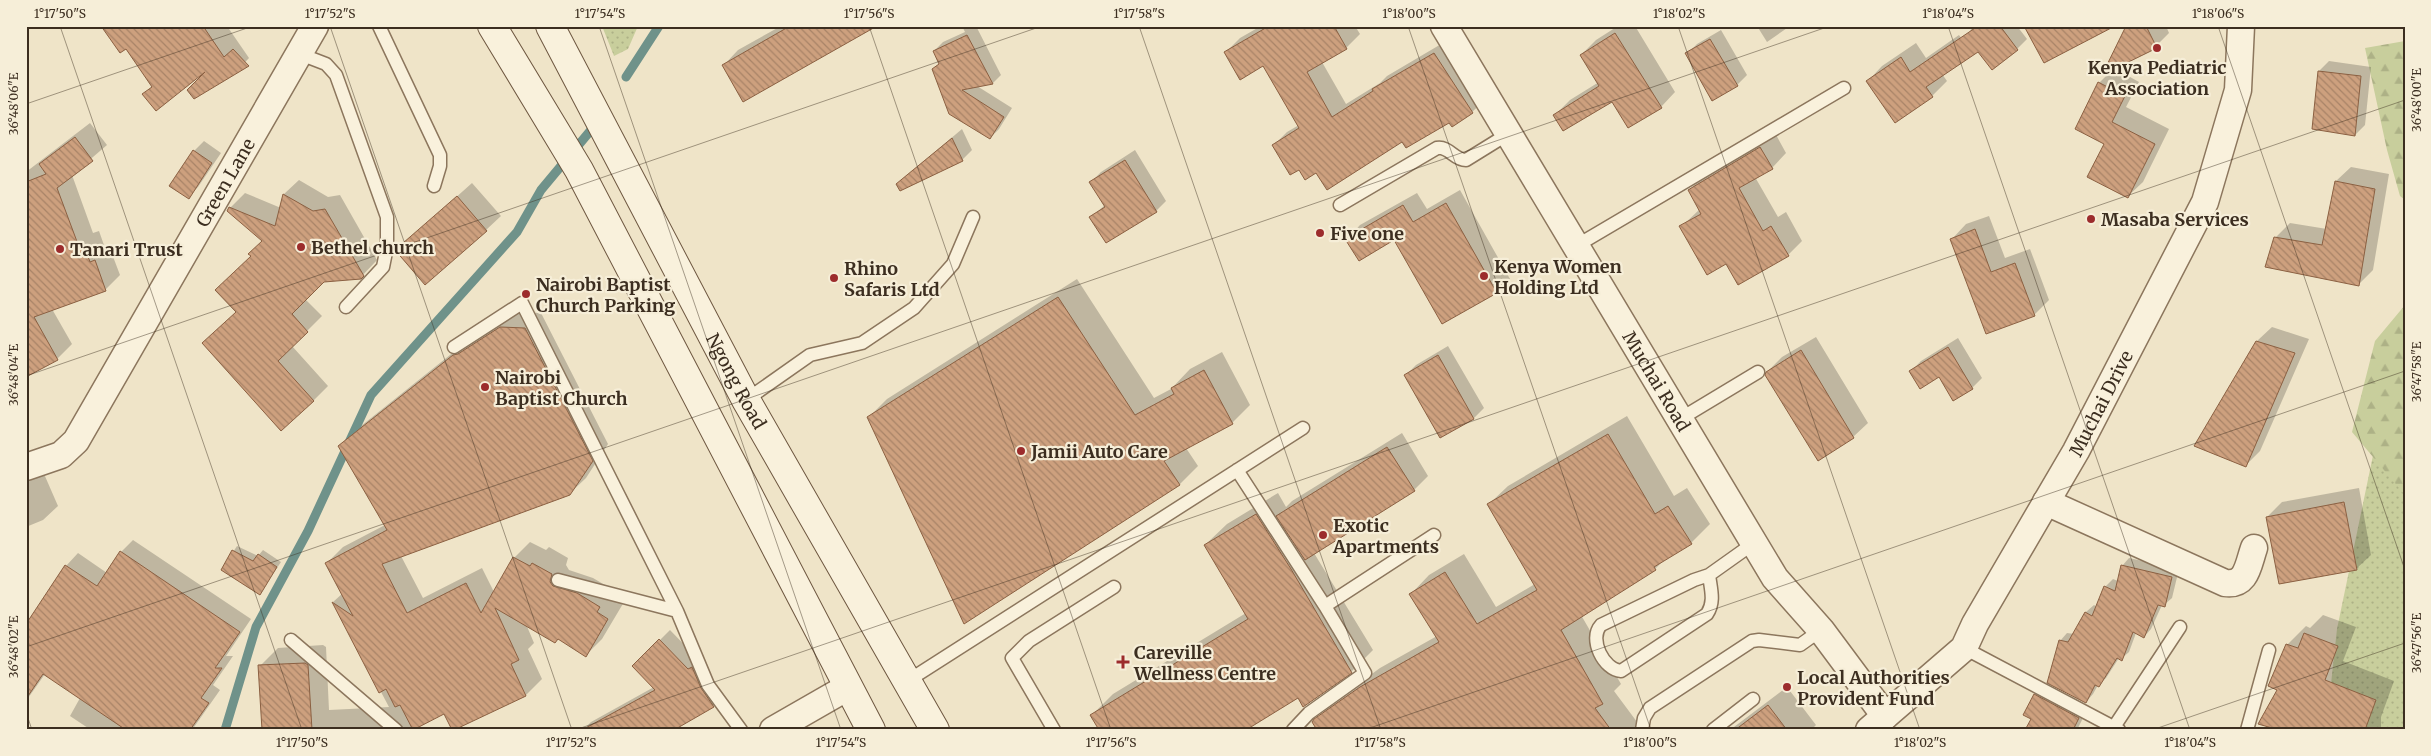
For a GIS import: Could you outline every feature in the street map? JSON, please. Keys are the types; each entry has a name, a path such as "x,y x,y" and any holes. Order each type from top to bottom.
{"main road":[{"path":"492,26 579,170 871,730"},
{"name":"Ngong Road","path":"550,26 746,400 935,730"}],"street":[{"name":"Green Lane","path":"26,468 61,455 76,441 300,54 314,26"},
{"name":"Muchai Drive","path":"1877,723 1964,648 1975,624 2076,451 2205,202 2238,90 2241,26"},
{"name":"Muchai Road","path":"1449,28 1508,134 1775,578 1821,630 1877,723"},
{"path":"2046,502 2225,583 2235,584 2244,578 2254,548"},
{"path":"788,726 848,687"}],"lane":[{"path":"379,26 440,155 440,166 434,186"},
{"path":"300,54 326,64 336,75 388,217 387,247 383,267 346,307"},
{"path":"1576,246 1844,88"},
{"path":"1340,205 1437,148 1443,148 1460,160 1466,160 1508,134"},
{"path":"746,400 810,356 862,343 914,308 953,264 973,217"},
{"path":"454,347 522,302 677,611 708,685 741,730"},
{"path":"1680,419 1758,372"},
{"path":"906,682 1303,428"},
{"path":"1237,470 1324,606 1364,673 1309,713 1293,730"},
{"path":"1324,606 1434,535"},
{"path":"1709,575 1712,607 1707,614 1621,671 1614,671 1608,666 1595,640 1596,630 1694,580 1709,575 1754,543"},
{"path":"558,580 677,611"},
{"path":"1054,730 1012,658 1029,641 1114,587"},
{"path":"1964,648 2114,729 2180,627"},
{"path":"1642,730 1644,718 1650,708 1752,641 1759,640 1800,645 1821,630"},
{"path":"291,640 396,730"},
{"path":"2247,730 2270,650"},
{"path":"1713,730 1753,699"}],"green space":[{"path":"602,26 638,26 628,49 614,56"},
{"path":"2405,41 2405,200 2400,196 2387,150 2365,48"},
{"path":"2405,301 2405,730 2326,730 2337,629"},
{"path":"2405,305 2405,495 2352,432 2375,341"}],"building":[{"path":"101,26 203,26 224,57 233,49 249,66 194,99 187,90 205,72 156,111 142,94 152,87 126,49 120,53"},
{"path":"790,26 877,26 743,102 722,65"},
{"path":"1269,26 1334,26 1347,49 1307,72 1332,117 1373,91 1372,89 1434,53 1473,113 1452,127 1449,123 1406,148 1402,142 1327,190 1316,173 1305,180 1299,170 1290,175 1272,145 1299,128 1263,66 1240,80 1224,52"},
{"path":"1978,26 2000,26 2018,50 1992,70 1978,52 1926,87 1933,97 1895,123 1866,81 1901,57 1910,72"},
{"path":"2024,26 2115,26 2044,63"},
{"path":"2126,26 2146,26 2157,48 2102,75"},
{"path":"1615,33 1662,108 1628,128 1612,102 1563,131 1553,115 1599,86 1580,55"},
{"path":"967,35 993,84 962,90 1004,117 990,139 949,114 932,69 939,64 933,51"},
{"path":"1710,39 1738,86 1712,101 1685,53"},
{"path":"2318,71 2361,76 2355,136 2312,129"},
{"path":"2098,82 2125,96 2112,122 2155,144 2128,198 2087,177 2104,144 2075,129"},
{"path":"75,137 93,161 57,188 79,247 84,245 90,262 95,260 106,291 34,317 58,360 26,377 26,182 46,174 39,164"},
{"path":"952,138 963,161 900,191 896,184"},
{"path":"1760,147 1773,169 1739,188 1763,231 1771,226 1789,256 1738,285 1726,264 1707,275 1679,226 1701,214 1688,190"},
{"path":"193,150 212,163 189,199 169,186"},
{"path":"1125,160 1157,212 1106,243 1089,217 1105,207 1089,182"},
{"path":"2335,181 2375,189 2359,286 2265,267 2274,237 2322,245"},
{"path":"283,194 313,211 325,209 364,276 361,279 324,282 292,314 308,332 278,361 314,401 281,431 202,343 236,312 215,290 251,256 248,254 262,241 227,211 229,207 275,226"},
{"path":"457,196 487,231 425,285 395,250"},
{"path":"1446,203 1497,293 1442,324 1394,240 1359,261 1345,239 1403,205 1413,222"},
{"path":"1975,229 1991,272 2015,263 2035,316 1986,334 1950,239"},
{"name":"Jamii Auto Care","path":"1058,297 1135,415 1174,394 1171,388 1204,370 1233,424 1164,461 1180,485 964,624 867,417"},
{"path":"500,327 525,328 593,461 570,495 382,564 407,613 466,583 481,613 513,557 530,566 532,563 552,574 550,582 553,586 577,593 600,607 597,612 608,619 586,657 558,639 555,643 495,608 519,660 511,664 526,696 454,730 452,730 444,714 413,730 400,705 395,707 386,689 379,693 332,602 353,616 325,563 387,530 338,446 453,355 458,354"},
{"path":"2256,341 2295,353 2246,467 2194,446"},
{"path":"1948,347 1973,389 1953,401 1939,377 1920,389 1909,371"},
{"path":"1801,350 1854,438 1818,461 1765,375 1766,372"},
{"path":"1438,355 1474,419 1440,438 1404,375"},
{"path":"1608,434 1655,514 1668,506 1692,544 1654,567 1656,570 1561,630 1603,704 1595,708 1611,730 1317,730 1312,722 1314,719 1360,687 1439,642 1409,594 1445,572 1477,624 1537,590 1487,504"},
{"path":"1387,447 1415,491 1305,560 1276,516"},
{"path":"2344,502 2357,570 2279,584 2266,517"},
{"path":"1256,514 1291,569 1352,673 1303,707 1298,698 1246,730 1099,730 1090,715 1248,619 1204,545"},
{"path":"232,550 253,561 258,554 277,567 260,595 221,570"},
{"path":"120,551 240,632 215,668 222,668 201,698 209,703 190,730 126,730 43,674 26,699 26,624 65,565 97,586"},
{"path":"2121,565 2172,577 2165,607 2158,605 2144,638 2133,632 2122,661 2117,658 2099,687 2095,685 2086,703 2047,683 2059,640 2068,642 2085,612 2092,616 2104,586 2115,591"},
{"path":"2304,633 2338,646 2325,680 2376,700 2365,730 2279,730 2258,724 2277,690 2268,686 2286,644 2298,648"},
{"path":"659,639 688,669 692,667 701,688 714,707 674,730 582,730 655,690 632,666"},
{"path":"305,663 308,665 312,730 262,730 258,665"},
{"path":"2034,694 2079,718 2073,730 2025,730 2031,719 2023,715"},
{"path":"1768,705 1787,730 1735,730"}],"waterway":[{"path":"626,77 659,26"},
{"path":"225,730 256,627 308,531 371,395 517,232 541,190 596,124"}],"place":[{"name":"Kenya Pediatric Association","path":"2157,48"},
{"name":"Masaba Services","path":"2091,219"},
{"name":"Five one","path":"1320,233"},
{"name":"Bethel church","path":"301,247"},
{"name":"Tanari Trust","path":"60,249"},
{"name":"Kenya Women Holding Ltd","path":"1484,276"},
{"name":"Rhino Safaris Ltd","path":"834,278"},
{"name":"Nairobi Baptist Church Parking","path":"526,294"},
{"name":"Nairobi Baptist Church","path":"485,387"},
{"name":"Jamii Auto Care","path":"1021,451"},
{"name":"Exotic Apartments","path":"1323,535"},
{"name":"Careville Wellness Centre","path":"1123,662"},
{"name":"Local Authorities Provident Fund","path":"1787,687"}]}
